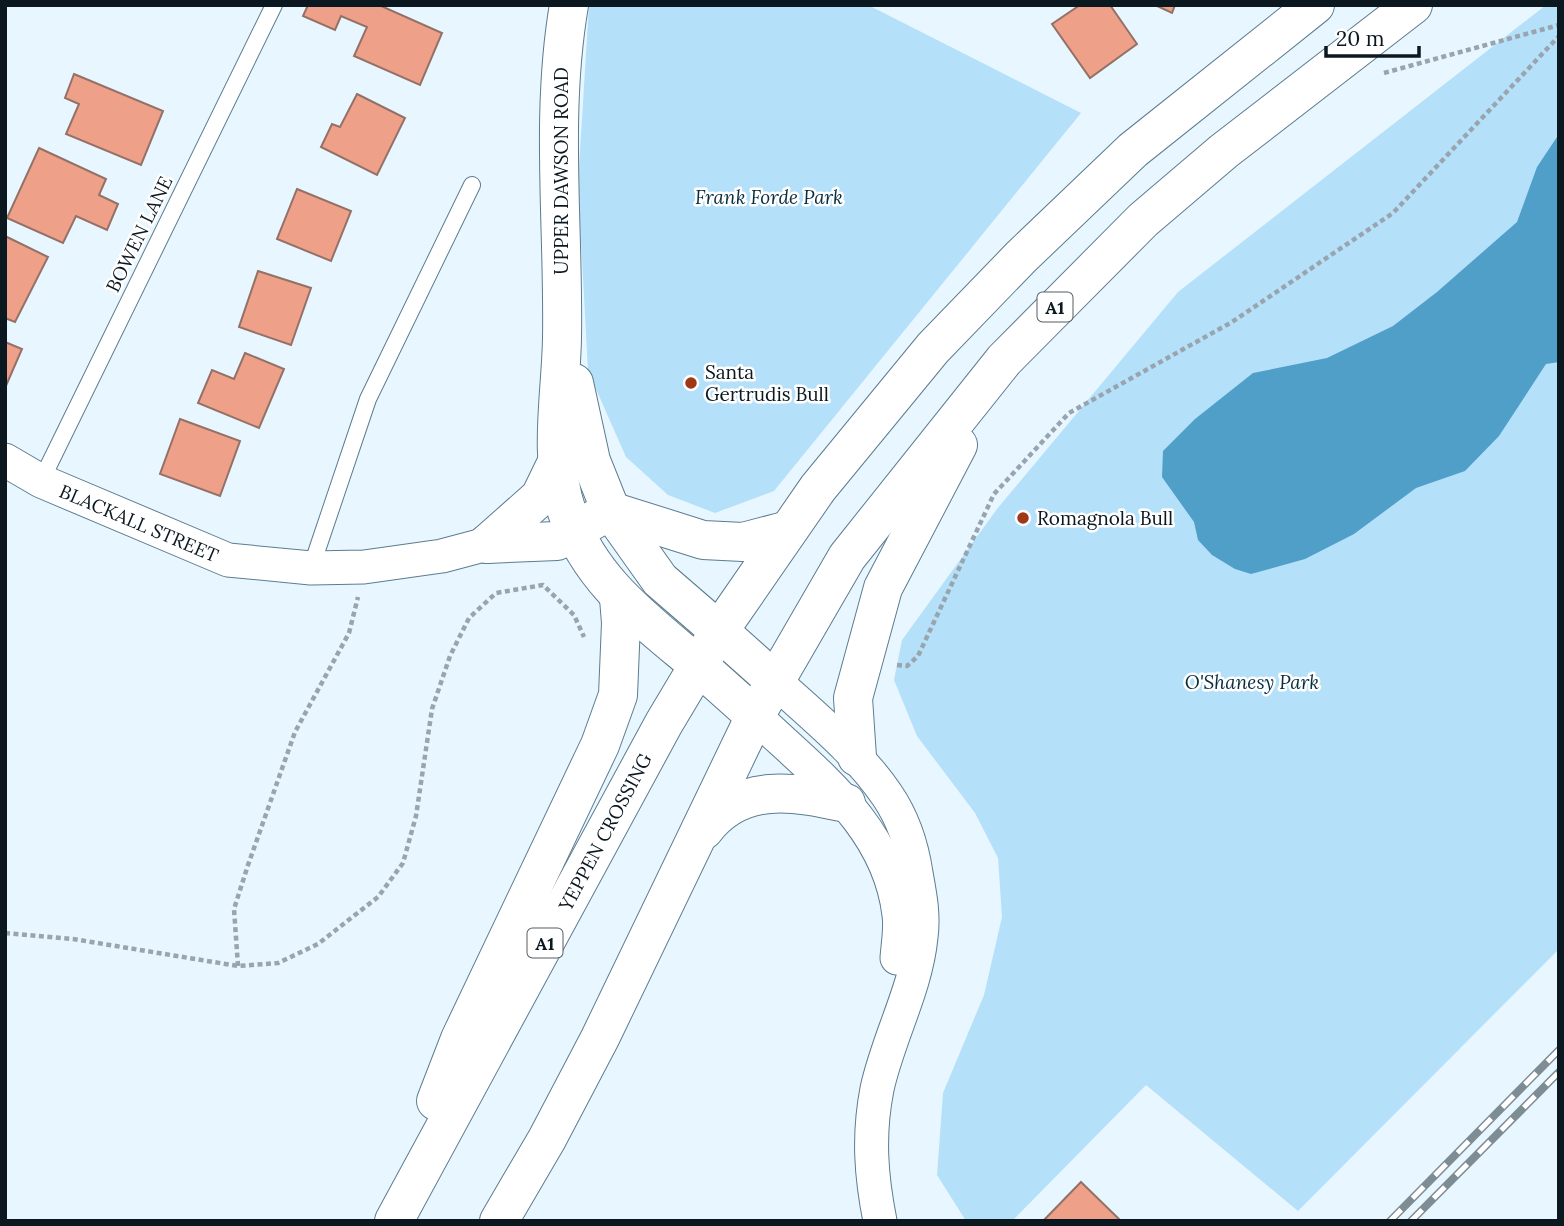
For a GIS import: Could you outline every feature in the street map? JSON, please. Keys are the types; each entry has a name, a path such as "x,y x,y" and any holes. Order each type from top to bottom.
{"main road":[{"name":"UPPER DAWSON ROAD","path":"569,5 562,46 559,154 562,337 556,464 566,512 583,549 618,598 755,716"},
{"name":"A1","path":"699,666 785,531 933,348 1021,257 1133,150 1315,5"},
{"name":"A1","path":"499,1221 547,1139 696,842 755,716 847,558 1004,360 1143,220 1224,151 1413,5"},
{"name":"UPPER DAWSON ROAD","path":"562,337 591,461 611,511 660,580 775,681"},
{"path":"857,757 853,698 883,588 1004,360"},
{"path":"487,544 540,497 556,464"},
{"path":"487,544 557,541 611,511 703,540 743,542 785,531"},
{"path":"400,1210 431,1113 460,1039 532,893 600,745 618,695 621,623 618,598"},
{"name":"YEPPEN CROSSING","path":"400,1210 659,733 699,666"},
{"path":"696,842 712,820 742,799 793,792 846,803"}],"street":[{"name":"BLACKALL STREET","path":"5,460 41,481 228,560 311,568 364,567 442,556 487,544"},
{"path":"775,681 857,757 878,782 899,817 913,855 923,909 921,939 892,1044 877,1087 871,1131 871,1176 880,1221"},
{"path":"755,716 846,803 863,822 881,852 900,916 892,1044"}],"lane":[{"name":"BOWEN LANE","path":"41,481 274,5"},
{"path":"311,568 368,399 472,185"}],"path":[{"path":"1372,76 1559,24"},
{"path":"884,664 907,666 918,656 994,494 1069,413 1233,321 1393,213 1559,36"},
{"path":"238,966 234,909 295,732 349,632 364,567"},
{"path":"5,933 73,939 238,966 278,963 318,944 378,897 403,863 416,816 432,709 450,656 469,618 496,593 544,585 575,615 583,632 584,644"}],"green space":[{"name":"Frank Forde Park","path":"589,5 868,5 1081,113 774,491 715,513 668,495 626,457 588,371 578,184"},
{"name":"O'Shanesy Park","path":"1546,5 1559,5 1559,949 1298,1211 1146,1085 1012,1221 966,1221 937,1175 943,1093 984,995 1002,917 998,858 975,813 917,736 894,680 902,640 997,509 1178,292"}],"water":[{"path":"1559,134 1559,362 1546,364 1499,436 1465,471 1416,488 1354,534 1305,559 1251,574 1235,569 1212,555 1198,540 1194,522 1162,477 1163,451 1195,419 1253,373 1327,358 1393,326 1437,292 1517,222 1537,167"}],"building":[{"path":"308,5 379,5 442,33 420,85 354,56 367,27 341,16 335,30 303,16"},
{"path":"1080,5 1110,5 1137,44 1090,78 1052,24"},
{"path":"1155,5 1175,5 1172,13"},
{"path":"74,74 163,111 141,165 66,134 79,104 65,98"},
{"path":"357,94 405,118 377,175 321,147 332,124 340,127"},
{"path":"39,148 106,179 99,195 118,204 107,230 76,216 63,243 7,218"},
{"path":"297,189 351,211 331,261 277,239"},
{"path":"5,236 48,257 15,322 5,318"},
{"path":"258,271 311,288 291,345 239,327"},
{"path":"5,342 22,349 5,388"},
{"path":"245,353 284,369 259,428 198,403 212,370 234,379"},
{"path":"180,419 240,441 220,496 160,474"},
{"path":"1081,1182 1120,1220 1043,1221"}],"railway":[{"path":"1390,1221 1559,1050"},
{"path":"1411,1221 1559,1072"}],"place":[{"name":"Santa Gertrudis Bull","path":"691,383"},
{"name":"Romagnola Bull","path":"1023,518"}]}
